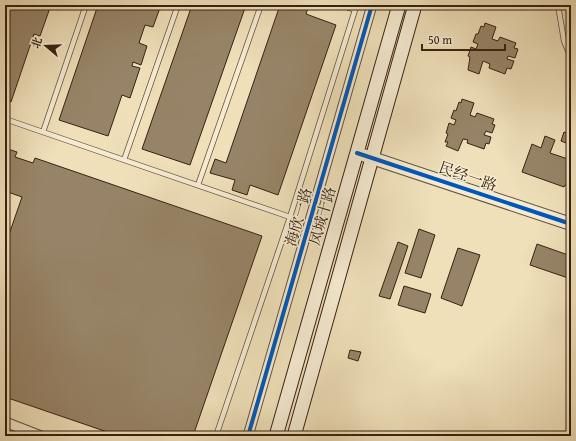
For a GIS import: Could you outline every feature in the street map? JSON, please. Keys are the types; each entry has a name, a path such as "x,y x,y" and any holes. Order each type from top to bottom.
{"main road":[{"name":"凤城十路","path":"276,436 399,5"},
{"path":"294,436 415,5"}],"street":[{"name":"海欣一路","path":"248,436 372,5"},
{"name":"民经一路","path":"357,153 373,157 571,224"},
{"path":"5,422 41,436"}],"lane":[{"path":"43,132 86,5"},
{"path":"124,160 178,5"},
{"path":"198,185 261,5"},
{"path":"216,436 290,217 355,10 341,5"},
{"path":"558,5 564,41 571,58"},
{"path":"5,119 290,217"}],"building":[{"path":"5,5 51,5 40,36 34,34 11,102 5,100"},
{"path":"98,5 161,5 153,27 145,25 139,43 147,46 141,65 133,62 132,66 140,68 130,98 122,95 108,136 59,120"},
{"path":"192,5 246,5 190,165 142,149"},
{"path":"280,5 309,5 306,14 336,25 278,195 250,185 247,195 232,190 235,180 210,173 215,159 226,163"},
{"path":"485,23 496,27 492,39 498,41 500,37 516,43 514,48 518,49 515,58 508,56 507,59 514,61 511,69 507,68 505,74 489,68 490,64 483,61 479,74 468,70 470,57 468,56 471,47 476,49 478,44 473,42 481,26 484,27"},
{"path":"462,99 474,103 470,115 475,117 477,113 494,119 492,124 495,125 492,133 486,131 484,135 491,137 489,144 486,143 484,149 467,143 468,140 463,139 458,151 446,146 448,142 445,142 448,134 446,133 449,123 454,125 456,120 451,118 454,110 456,111 459,102 461,103"},
{"path":"564,132 571,134 571,145 561,141"},
{"path":"545,136 555,140 550,153 571,160 571,187 565,185 564,187 522,172 532,144 541,148"},
{"path":"5,148 17,152 15,157 33,163 35,158 262,236 193,436 119,436 5,397 5,246 22,197 5,191"},
{"path":"419,229 435,235 421,278 405,273"},
{"path":"398,242 408,246 390,299 379,296"},
{"path":"537,244 571,256 571,279 530,265"},
{"path":"458,248 480,255 462,306 441,298"},
{"path":"404,286 431,294 425,313 398,305"},
{"path":"350,350 361,352 358,361 348,358"}],"cycle path":[{"path":"248,436 372,5"},
{"path":"357,153 571,224"}]}
